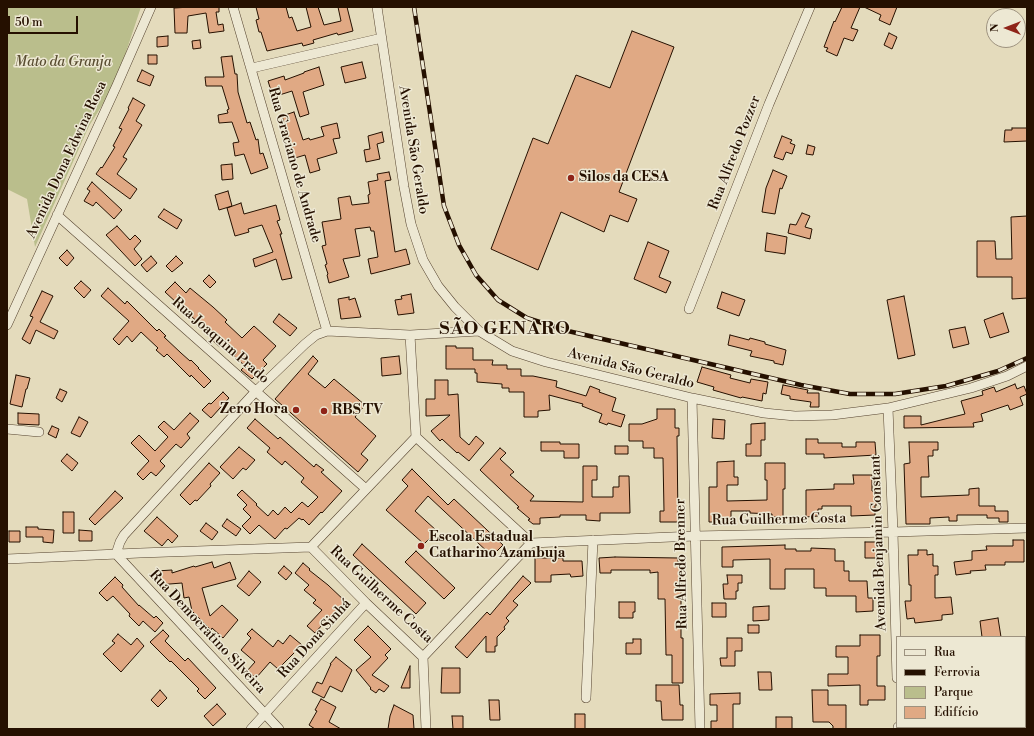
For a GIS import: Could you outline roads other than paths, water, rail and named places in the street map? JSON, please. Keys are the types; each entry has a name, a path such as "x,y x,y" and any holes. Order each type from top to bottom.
{"street":[{"name":"Avenida Dona Edwina Rosa","path":"7,325 117,85 151,7"},
{"name":"Rua Graciano de Andrade","path":"233,7 252,68 327,331"},
{"name":"Avenida São Geraldo","path":"377,7 404,187 411,224 423,260 438,286 455,307 479,332 512,351 546,362 692,398 764,413 795,416 832,415 888,408 971,388 1007,376 1027,366"},
{"name":"Rua Alfredo Pozzer","path":"689,309 769,104 810,7"},
{"path":"252,68 382,38"},
{"name":"Rua Joaquim Prado","path":"56,216 366,489"},
{"path":"116,554 124,534 256,391 316,335 327,331 410,335 479,332"},
{"path":"410,335 416,437 531,542"},
{"name":"Rua Alfredo Brenner","path":"692,398 700,729"},
{"name":"Avenida Benjamin Constant","path":"888,408 896,642"},
{"path":"7,429 39,432"},
{"name":"Rua Guilherme Costa","path":"7,559 311,548 416,437"},
{"name":"Rua Guilherme Costa","path":"311,548 366,604 424,657 531,542 695,536 1027,528"},
{"path":"586,698 593,540"},
{"name":"Rua Democratino Silveira","path":"116,554 279,729"},
{"name":"Rua Dona Sinhá","path":"251,729 366,604"},
{"path":"424,657 426,729"}],"railway":[{"path":"414,7 444,206 459,245 476,275 498,300 527,318 568,331 801,385 850,394 895,394 946,386 998,371 1027,358"}],"place":[{"name":"Silos da CESA","path":"571,178"},
{"name":"Zero Hora","path":"296,410"},
{"name":"RBS TV","path":"324,411"},
{"name":"Escola Estadual Catharino Azambuja","path":"421,546"}],"district":[{"name":"SÃO GENARO","path":"505,330"}],"park label":[{"name":"Mato da Granja","path":"63,63"}]}
